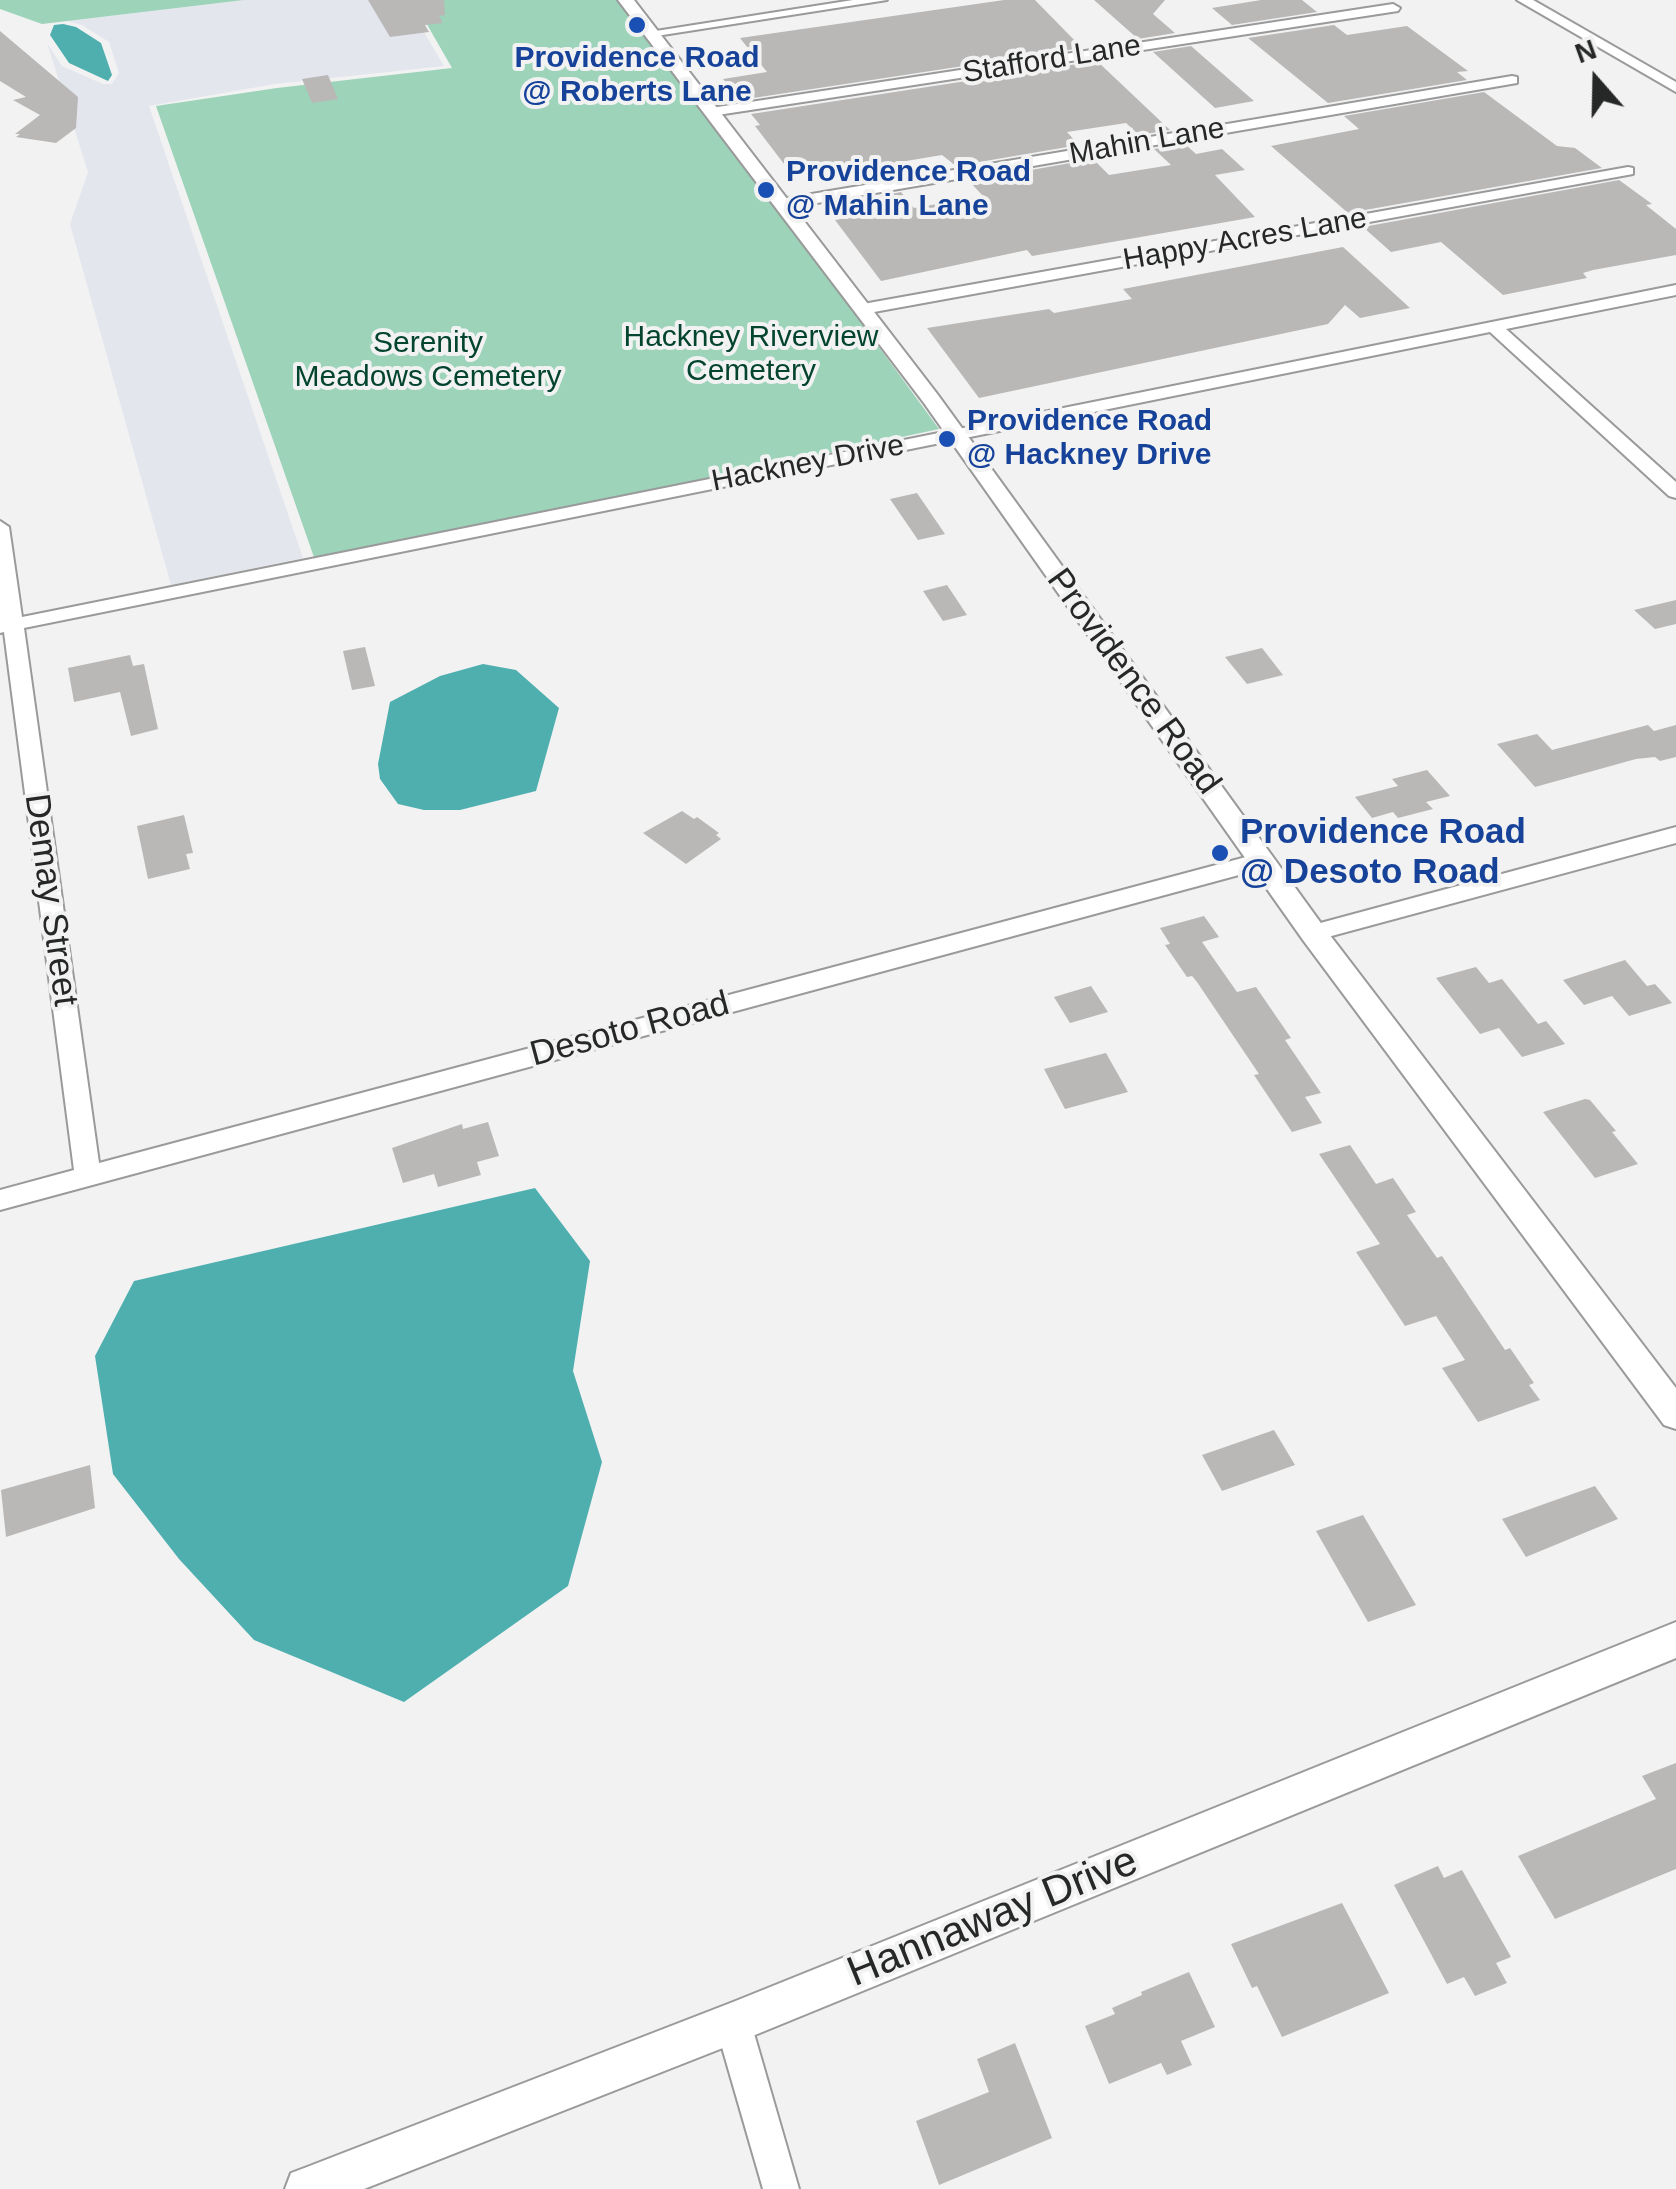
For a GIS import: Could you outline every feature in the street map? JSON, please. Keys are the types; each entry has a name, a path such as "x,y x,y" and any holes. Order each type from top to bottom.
{"street":[{"name":"Providence Road","path":"626,0 957,434 1313,933 1676,1414"},
{"path":"650,33 880,0"},
{"path":"1524,0 1676,88"},
{"name":"Stafford Lane","path":"711,112 1393,8"},
{"name":"Mahin Lane","path":"782,204 1512,80"},
{"name":"Happy Acres Lane","path":"863,308 1628,171"},
{"name":"Hackney Drive","path":"6,626 1676,290"},
{"path":"1491,326 1676,492"},
{"name":"Demay Street","path":"0,527 6,626 88,1176"},
{"path":"1313,933 1676,835"},
{"name":"Desoto Road","path":"0,1200 1261,861"},
{"name":"Hannaway Drive","path":"307,2189 733,2023 1676,1640"},
{"path":"733,2023 781,2189"}],"shaded area":[{"path":"244,0 405,0 444,66 275,84 149,106 303,558 171,585 70,224 88,172 47,43 62,66 103,84 112,84 119,73 109,42 82,25 67,21"}],"green space":[{"path":"0,0 244,0 42,24 0,9"},
{"path":"413,0 625,0 939,429 316,563 156,106 452,68"}],"water":[{"path":"54,25 76,27 101,43 112,75 108,81 69,63 50,35"},
{"path":"483,664 516,670 559,708 536,791 460,810 424,810 398,804 380,779 378,764 390,702 440,676"},
{"path":"535,1188 590,1261 573,1371 602,1462 568,1586 404,1702 254,1640 179,1559 113,1474 95,1356 134,1281"}],"building":[{"path":"368,0 444,0 445,15 439,16 443,23 425,25 429,32 390,37"},
{"path":"1004,0 1035,0 1082,48 740,100 723,79 767,72 740,38"},
{"path":"1094,0 1165,0 1153,14 1175,33 1138,39"},
{"path":"1261,0 1302,0 1317,12 1232,25 1212,8"},
{"path":"1334,25 1347,35 1407,26 1468,71 1457,72 1467,80 1328,103 1248,38"},
{"path":"0,31 78,97 76,128 56,143 16,137 40,115 13,100 26,97 0,81"},
{"path":"1191,46 1254,101 1215,108 1153,52"},
{"path":"1097,61 1170,130 1139,135 1126,123 1067,132 1079,145 956,166 942,155 882,165 878,166 888,177 858,182 849,170 794,177 755,126 760,125 751,114"},
{"path":"328,75 338,99 312,103 302,79"},
{"path":"1484,92 1557,146 1575,148 1602,168 1348,213 1271,146 1359,129 1344,116"},
{"path":"1185,144 1196,154 1222,149 1245,170 1215,175 1255,217 1032,256 1027,250 881,281 835,220 882,212 871,198 901,192 914,208 983,196 969,181 1093,159 1109,175 1171,165 1154,149"},
{"path":"1619,180 1652,204 1646,205 1676,229 1676,255 1593,270 1583,273 1587,278 1503,295 1441,242 1391,252 1363,227"},
{"path":"1343,247 1410,308 1360,318 1345,305 1328,324 979,398 927,328 1132,299 1123,289"},
{"path":"917,493 945,534 918,540 890,499"},
{"path":"947,585 967,615 943,621 923,591"},
{"path":"1676,600 1676,624 1655,629 1634,610"},
{"path":"365,647 375,686 352,690 343,651"},
{"path":"1262,648 1283,675 1247,684 1225,657"},
{"path":"130,655 133,666 144,664 158,729 131,736 120,692 74,702 68,668"},
{"path":"1648,725 1654,731 1676,725 1676,757 1660,761 1655,757 1636,759 1535,787 1497,744 1537,734 1552,750"},
{"path":"1427,770 1450,796 1426,802 1433,809 1398,818 1393,812 1372,818 1355,797 1398,786 1392,779"},
{"path":"682,811 697,817 719,833 716,835 721,839 686,864 643,833"},
{"path":"184,815 193,853 186,854 190,869 148,879 137,826"},
{"path":"1204,916 1219,937 1202,942 1237,992 1256,987 1291,1038 1285,1040 1321,1093 1305,1097 1322,1123 1292,1132 1254,1075 1259,1074 1197,982 1192,976 1187,977 1165,945 1170,944 1160,928"},
{"path":"1625,960 1647,986 1655,984 1672,1003 1629,1016 1612,996 1584,1005 1563,980"},
{"path":"1476,967 1489,983 1502,979 1538,1024 1546,1021 1565,1044 1522,1057 1499,1028 1480,1034 1436,978"},
{"path":"1091,986 1108,1012 1070,1023 1054,997"},
{"path":"1106,1053 1128,1092 1065,1109 1044,1069"},
{"path":"1585,1099 1616,1131 1612,1132 1638,1164 1595,1178 1543,1112"},
{"path":"488,1122 499,1156 477,1162 481,1175 438,1187 434,1174 403,1183 392,1148 462,1124 463,1129"},
{"path":"1350,1145 1376,1184 1393,1178 1416,1212 1407,1215 1437,1258 1442,1256 1505,1350 1510,1348 1534,1383 1529,1385 1540,1400 1478,1422 1442,1368 1465,1360 1436,1316 1405,1326 1356,1252 1380,1244 1319,1154"},
{"path":"1274,1430 1295,1465 1222,1491 1202,1455"},
{"path":"90,1465 95,1508 6,1537 1,1490"},
{"path":"1595,1486 1618,1519 1526,1557 1502,1519"},
{"path":"1363,1515 1416,1605 1368,1622 1316,1531"},
{"path":"1676,1763 1676,1869 1555,1919 1518,1856 1656,1799 1642,1776"},
{"path":"1438,1866 1444,1878 1462,1870 1511,1957 1496,1963 1507,1983 1475,1996 1464,1977 1447,1984 1394,1885"},
{"path":"1342,1903 1389,1993 1282,2037 1231,1944"},
{"path":"1189,1972 1215,2027 1181,2041 1192,2065 1167,2075 1161,2063 1109,2084 1085,2026 1115,2014 1112,2008 1142,1995 1141,1992"},
{"path":"1015,2043 1052,2138 939,2185 916,2121 989,2092 977,2059"}],"place":[{"name":"Providence Road @ Roberts Lane","path":"637,25"},
{"name":"Providence Road @ Mahin Lane","path":"766,190"},
{"name":"Providence Road @ Hackney Drive","path":"947,439"},
{"name":"Providence Road @ Desoto Road","path":"1220,853"}],"park label":[{"name":"Hackney Riverview Cemetery","path":"751,355"},
{"name":"Serenity Meadows Cemetery","path":"428,361"}]}
